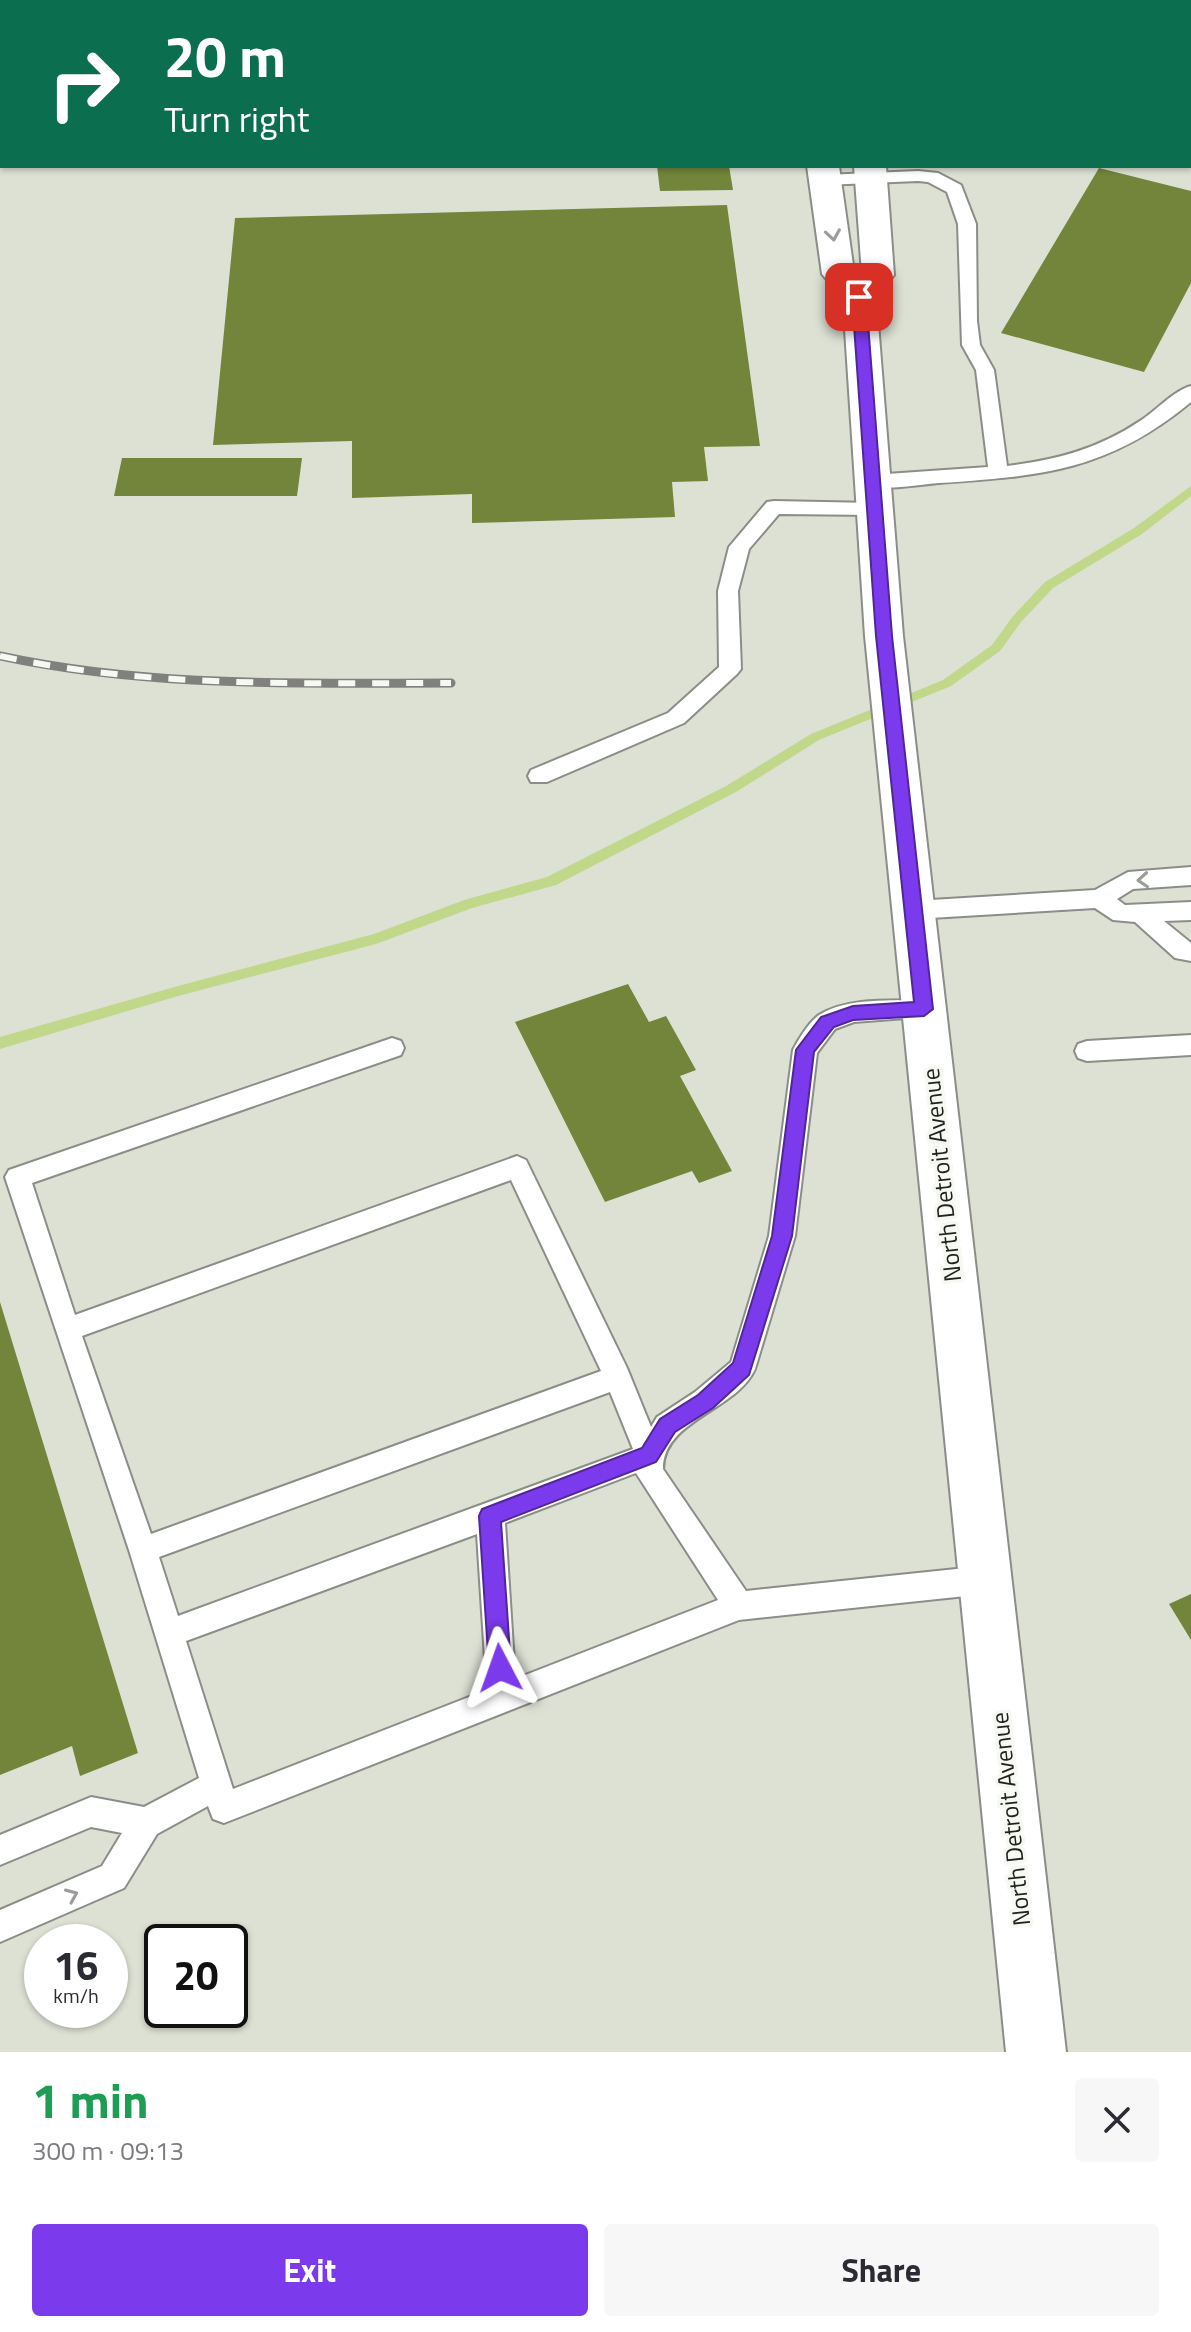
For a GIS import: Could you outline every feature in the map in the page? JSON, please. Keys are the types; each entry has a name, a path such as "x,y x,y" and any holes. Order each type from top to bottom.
{"main road":[{"path":"823,173 838,274 859,297 878,275 871,172"},
{"name":"North Detroit Avenue","path":"859,297 884,636 1036,2052"}],"lane":[{"path":"823,173 871,172 932,177 955,189 967,224 971,345 985,370 998,473"},
{"path":"539,776 676,718 730,669 728,591 739,547 774,507 873,495 1067,463 1156,423 1191,392"},
{"path":"914,910 1099,899 1128,881 1191,876"},
{"path":"1099,899 1121,914 1191,911"},
{"path":"1140,913 1183,952 1191,952"},
{"path":"167,1634 649,1455 667,1426 705,1401 742,1369 782,1236 805,1050 827,1022 853,1013 924,1009"},
{"path":"1087,1051 1191,1045"},
{"path":"392,1048 18,1177 143,1550 224,1808 739,1606 985,1580"},
{"path":"67,1330 517,1167 617,1377 649,1455 649,1472 739,1606"},
{"path":"143,1550 617,1377"},
{"path":"490,1516 502,1699"},
{"path":"0,1926 113,1877 146,1823 217,1785"},
{"path":"0,1850 91,1812 146,1823"}],"shaded area":[{"path":"0,168 1191,168 1191,2052 0,2052"}],"building":[{"path":"657,168 729,168 733,190 660,191"},
{"path":"1099,168 1191,191 1191,283 1144,372 1001,333"},
{"path":"727,205 760,446 704,447 708,481 672,482 675,517 472,523 472,494 352,498 352,441 213,445 235,218"},
{"path":"122,458 302,458 297,496 114,496"},
{"path":"628,984 649,1022 666,1016 696,1070 680,1076 732,1171 699,1183 692,1171 605,1202 515,1022"},
{"path":"0,1302 138,1753 80,1776 72,1746 0,1775"},
{"path":"1191,1594 1191,1640 1169,1604"}],"waterway":[{"path":"0,1043 178,991 376,939 469,904 551,881 731,789 815,737 947,683 996,648 1017,619 1049,585 1138,531 1191,490"}],"railway":[{"path":"0,656 112,674 168,679 281,683 451,683"}],"route":[{"path":"500,1668 490,1516 649,1455 667,1426 705,1401 742,1369 782,1236 805,1050 827,1022 853,1013 924,1009 884,636 859,297"}]}
